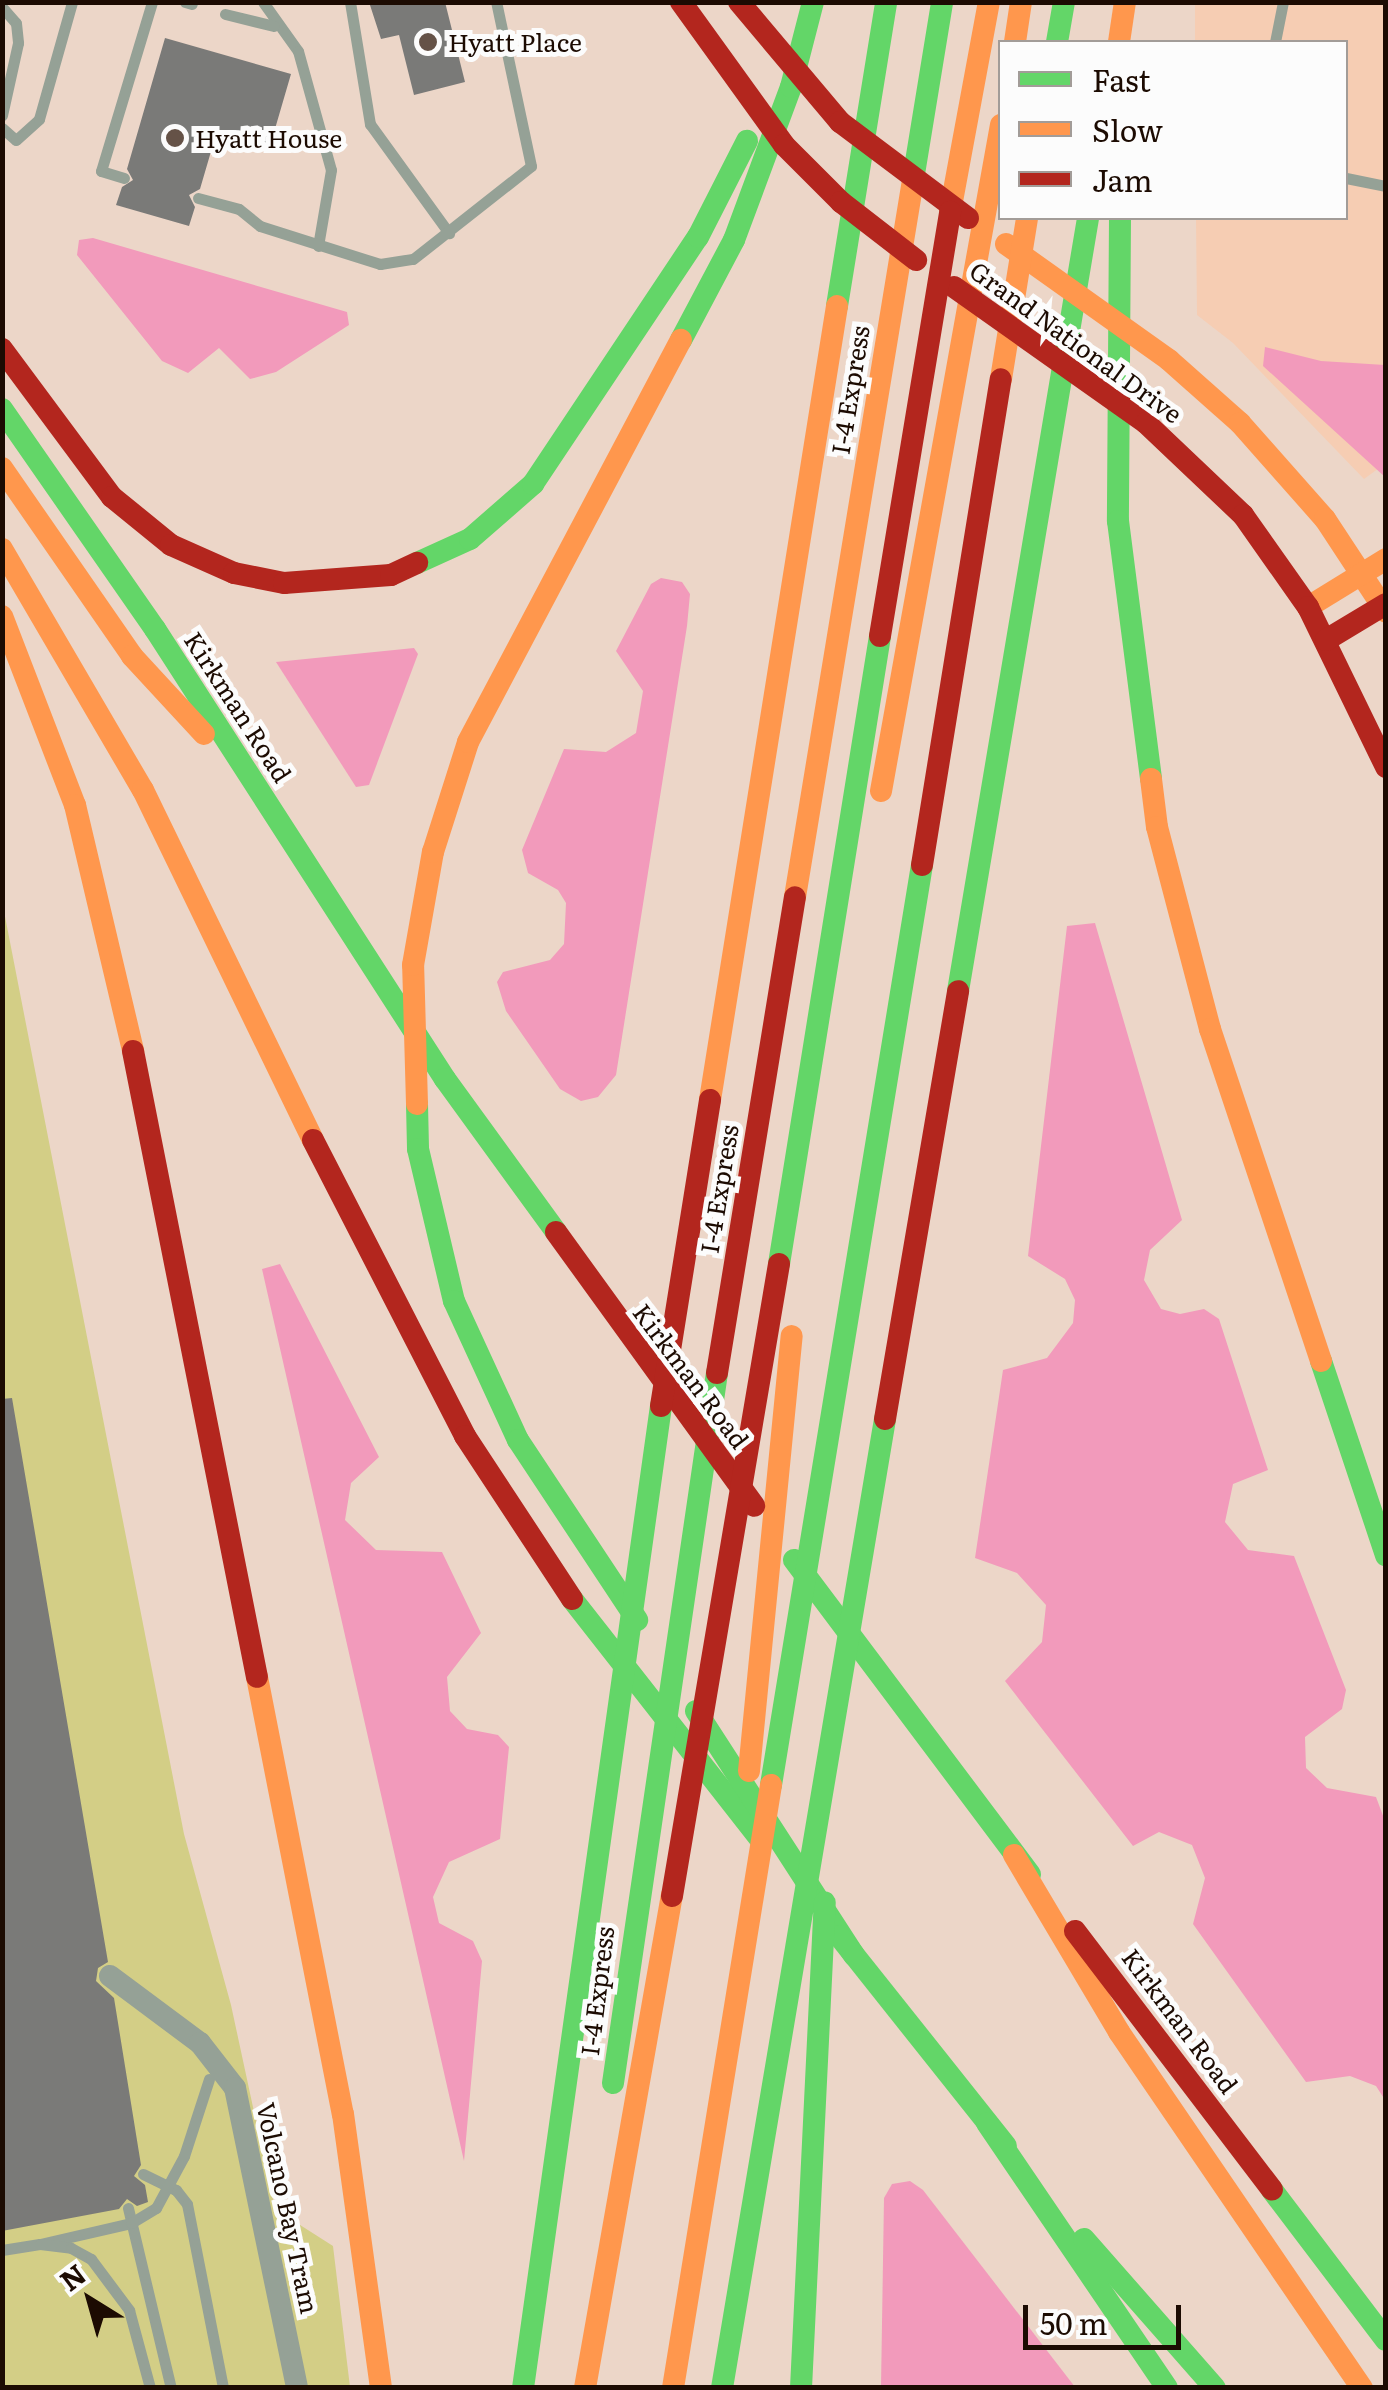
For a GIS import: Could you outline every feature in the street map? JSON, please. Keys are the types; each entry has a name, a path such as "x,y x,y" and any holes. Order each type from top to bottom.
{"main road":[{"name":"Grand National Drive","path":"680,2 731,78 830,192 932,272 1146,423 1243,516 1308,607 1386,766"},
{"name":"Grand National Drive","path":"738,2 840,122 944,202 1145,343 1266,450 1363,574 1384,607"},
{"path":"812,2 791,87 759,180 704,302 482,708 437,833 414,965 415,1126 433,1227 468,1337 518,1440 854,1955"},
{"path":"523,2388 651,1466 886,2"},
{"name":"I-4 Express","path":"573,2388 700,1474 942,2"},
{"path":"586,2388 725,1596 932,272 989,2"},
{"path":"1014,40 1022,2"},
{"path":"1057,40 1064,2"},
{"path":"1119,40 1125,2"},
{"path":"2,349 112,497 181,550 234,573 284,583 359,581 408,569 484,530 542,472 698,237 746,142 791,87"},
{"path":"727,2054 763,1591 798,1283 978,304 990,234 998,147"},
{"path":"673,2388 1028,220"},
{"path":"722,2388 836,1684 1088,220"},
{"path":"1120,220 1118,521 1153,811 1204,1011 1386,1555"},
{"name":"Kirkman Road","path":"2,409 279,822 424,1048 632,1344 1014,1855 1386,2340"},
{"path":"2,468 132,656 279,822"},
{"path":"2,549 151,807 428,1370 524,1532 588,1623 987,2124 1215,2388"},
{"path":"1308,607 1386,559"},
{"path":"1326,640 1384,607"},
{"path":"2,616 75,805 121,989 344,2114 381,2388"},
{"path":"801,2388 836,1684"},
{"path":"1014,1855 1120,2032 1362,2388"},
{"path":"987,2124 1167,2388"}],"street":[{"name":"Volcano Bay Tram","path":"110,1976 200,2043 235,2088 297,2388"}],"lane":[{"path":"2,128 16,140 39,119 72,2"},
{"path":"124,178 102,171 152,2"},
{"path":"263,2 277,27 298,51 331,170 318,246"},
{"path":"350,2 370,124 449,233"},
{"path":"198,198 318,246 394,266 449,233 521,178 532,160 496,2"},
{"path":"1275,40 1283,2"},
{"path":"2,6 16,22 18,43 2,115"},
{"path":"225,14 277,27"},
{"path":"1348,178 1386,186"},
{"path":"2,2250 131,2223 156,2208 174,2180 210,2079"},
{"path":"143,2174 176,2190 187,2204 206,2277 223,2388"},
{"path":"128,2208 171,2388"},
{"path":"40,2244 70,2248 112,2281 129,2310 150,2388"}],"shaded area":[{"path":"1195,3 1385,3 1386,463 1364,479 1233,343 1197,315 1196,220 1348,220 1348,40 1195,40"},
{"path":"93,238 347,312 349,325 276,372 250,379 219,348 188,373 162,361 77,255 79,240"},
{"path":"1265,347 1321,361 1385,365 1385,477 1263,366"},
{"path":"661,578 682,582 690,594 687,626 616,1075 598,1097 581,1101 560,1089 506,1011 497,982 503,972 550,960 564,944 566,903 558,890 528,873 522,850 564,749 606,752 636,733 643,691 616,651 651,584"},
{"path":"414,648 418,654 369,785 356,787 276,662"},
{"path":"2,901 184,1834 231,2005 275,2209 333,2246 350,2387 3,2387"},
{"path":"1095,923 1182,1220 1150,1250 1144,1280 1161,1309 1180,1314 1204,1309 1219,1319 1268,1470 1233,1484 1225,1522 1248,1550 1294,1556 1346,1690 1342,1709 1305,1737 1306,1768 1327,1788 1376,1797 1385,1821 1385,2100 1376,2086 1350,2076 1306,2082 1193,1924 1205,1878 1192,1845 1159,1832 1133,1846 1005,1681 1042,1642 1046,1605 1017,1573 975,1558 1003,1370 1047,1358 1073,1323 1075,1300 1065,1279 1028,1256 1067,926"},
{"path":"280,1264 379,1457 351,1483 345,1520 376,1550 442,1552 481,1633 447,1677 450,1711 467,1729 498,1735 509,1747 500,1839 449,1862 433,1897 439,1923 473,1941 482,1961 464,2161 262,1269"},
{"path":"910,2181 923,2190 1075,2387 881,2387 884,2198 892,2184"}],"building":[{"name":"Hyatt Place","path":"369,2 445,2 465,82 414,95 399,35 381,39"},
{"name":"Hyatt House","path":"165,38 291,74 270,146 217,131 200,189 189,195 195,207 189,226 116,205 122,187 133,180 127,169"},
{"path":"12,1398 108,1962 98,1968 96,1981 114,1998 141,2165 134,2176 145,2185 148,2202 137,2206 127,2199 119,2209 2,2231 2,1399"}],"traffic: fast":[{"path":"681,340 734,240 791,87 813,2"},
{"path":"837,306 886,2"},
{"path":"913,180 942,2"},
{"path":"1057,40 1064,2"},
{"path":"417,563 470,539 533,484 698,237 747,141"},
{"path":"958,991 1088,220"},
{"path":"1120,220 1118,521 1151,779"},
{"path":"2,409 155,629 445,1079 556,1232"},
{"path":"779,1264 880,636"},
{"path":"771,1785 922,865"},
{"path":"417,1104 418,1149 454,1301 518,1440 637,1620"},
{"path":"1321,1361 1386,1555"},
{"path":"613,2083 717,1373"},
{"path":"523,2388 661,1406"},
{"path":"722,2388 885,1419"},
{"path":"794,1560 1030,1874"},
{"path":"572,1599 762,1841"},
{"path":"696,1711 854,1955"},
{"path":"801,2388 825,1903"},
{"path":"839,1936 1006,2146"},
{"path":"987,2123 1167,2388"},
{"path":"1272,2190 1386,2340"},
{"path":"1084,2239 1215,2388"}],"traffic: slow":[{"path":"950,212 989,2"},
{"path":"1015,40 1021,2"},
{"path":"1119,40 1125,2"},
{"path":"881,791 998,142"},
{"path":"795,897 913,180"},
{"path":"1001,379 1027,220"},
{"path":"1006,244 1169,360 1240,423 1325,519 1386,612"},
{"path":"710,1100 837,306"},
{"path":"417,1104 413,965 433,852 468,742 681,340"},
{"path":"2,468 132,656 204,734"},
{"path":"2,549 143,790 313,1140"},
{"path":"1308,607 1386,559"},
{"path":"2,616 75,805 133,1051"},
{"path":"1151,779 1157,827 1210,1029 1321,1361"},
{"path":"749,1771 792,1336"},
{"path":"257,1677 343,2114 381,2388"},
{"path":"673,2388 771,1785"},
{"path":"1014,1855 1119,2032 1362,2388"},
{"path":"585,2388 672,1896"}],"traffic: jam":[{"path":"681,2 784,145 841,202 916,260"},
{"path":"739,2 840,122 968,218"},
{"path":"880,636 950,212"},
{"path":"954,287 1146,423 1243,515 1308,607 1386,767"},
{"path":"2,349 112,497 171,545 234,573 284,583 391,575 417,563"},
{"path":"922,865 1001,379"},
{"path":"1326,640 1386,604"},
{"path":"717,1373 795,897"},
{"path":"885,1419 958,991"},
{"path":"133,1051 257,1677"},
{"path":"661,1406 710,1100"},
{"path":"313,1140 465,1436 572,1599"},
{"path":"556,1232 754,1506"},
{"path":"672,1896 779,1264"},
{"path":"1075,1931 1272,2190"}],"place":[{"name":"Hyatt Place","path":"428,42"},
{"name":"Hyatt House","path":"175,138"}]}
